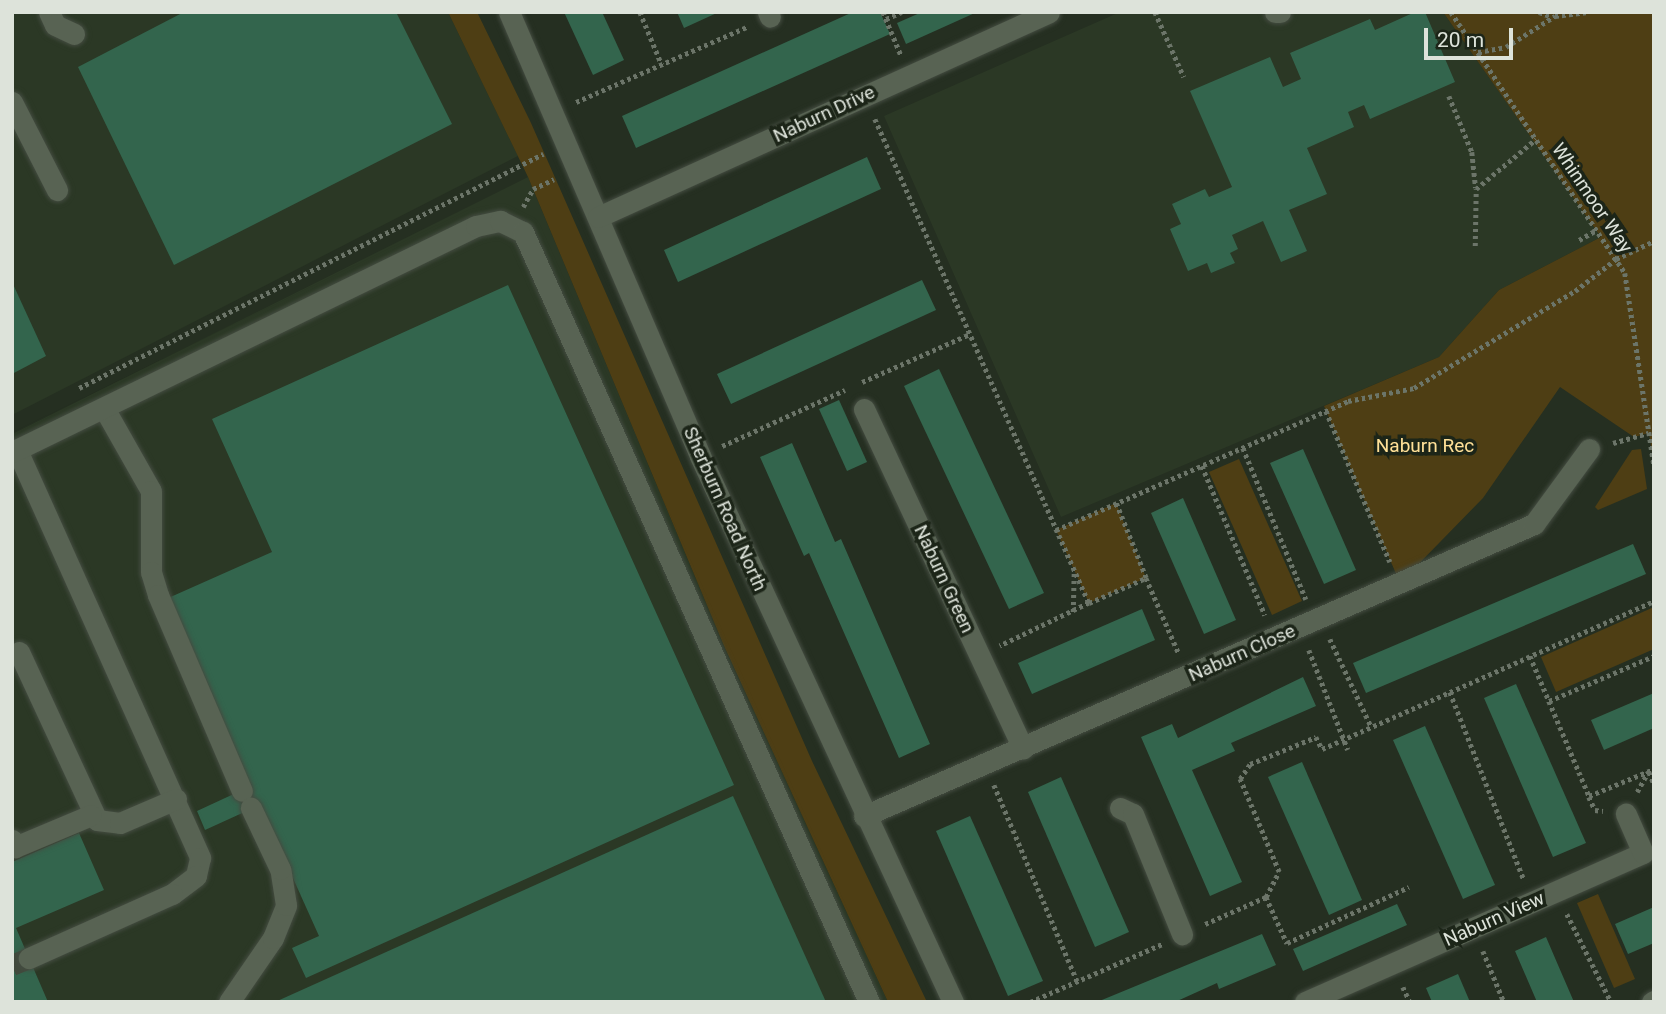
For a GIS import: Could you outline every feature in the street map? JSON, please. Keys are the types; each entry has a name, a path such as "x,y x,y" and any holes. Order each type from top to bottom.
{"street":[{"path":"49,12 55,25 74,34"},
{"name":"Sherburn Road North","path":"509,12 700,456 864,816 953,1002"},
{"name":"Naburn Drive","path":"598,217 1049,12"},
{"path":"12,102 57,190"},
{"path":"29,958 172,894 196,876 200,858 176,799 14,451 476,226 512,225 523,232 869,1002"},
{"path":"104,408 151,491 151,572 158,596 279,869 286,905 273,938 229,1002"},
{"name":"Naburn Green","path":"864,409 1023,749"},
{"name":"Naburn Close","path":"864,816 1023,749 1534,524 1589,449"},
{"path":"19,652 91,815 112,825 176,799"},
{"path":"1120,808 1133,814 1182,934"},
{"name":"Naburn View","path":"1305,1002 1643,853 1626,814"},
{"path":"12,840 15,847 91,815"}],"path":[{"path":"640,12 662,65"},
{"path":"883,12 910,75"},
{"path":"886,19 902,12"},
{"path":"1155,12 1184,77"},
{"name":"Whinmoor Way","path":"1451,12 1625,274 1654,465"},
{"path":"1539,12 1553,18"},
{"path":"1478,52 1506,47 1553,18 1586,12"},
{"path":"552,113 769,15"},
{"path":"865,96 1089,603"},
{"path":"1449,96 1472,152 1476,189 1475,246"},
{"path":"1476,189 1536,139"},
{"path":"74,391 566,143"},
{"path":"512,225 533,189 577,168"},
{"path":"1579,240 1596,230"},
{"path":"1056,530 1348,401 1414,388 1574,291 1616,259 1654,241"},
{"path":"700,456 970,334"},
{"path":"1326,411 1400,583"},
{"path":"1589,449 1649,433"},
{"path":"1242,448 1307,602 1320,618 1371,727"},
{"path":"1202,466 1275,638"},
{"path":"1116,503 1189,676"},
{"path":"1073,612 1074,569"},
{"path":"981,655 1146,578"},
{"path":"1030,1002 1266,897 1279,872 1240,779 1250,764 1316,737 1322,749 1654,601"},
{"path":"1300,627 1348,750"},
{"path":"1530,656 1589,796 1651,770 1654,784"},
{"path":"1549,701 1654,656"},
{"path":"1450,692 1533,902"},
{"path":"985,765 1077,981"},
{"path":"1266,897 1287,943 1409,887"},
{"path":"1556,891 1611,1002"},
{"path":"1472,928 1504,1002"}],"shaded area":[{"path":"12,12 448,12 518,156 12,415"},
{"path":"1120,12 1443,12 1601,237 1499,290 1439,357 1061,517 884,116"},
{"path":"528,177 724,646 888,1002 12,1002 12,434"}],"green space":[{"path":"448,12 477,12 531,123 812,761 927,1002 888,1002 724,646 528,177"},
{"name":"Naburn Rec","path":"1443,12 1654,12 1654,465 1649,433 1634,437 1560,387 1483,498 1400,583 1324,406 1439,357 1499,290 1601,237"},
{"path":"1641,449 1647,489 1598,510 1595,507 1632,450"},
{"path":"1239,459 1302,601 1272,615 1209,472"},
{"path":"1116,503 1146,578 1089,603 1056,530"},
{"path":"1654,607 1654,649 1556,692 1541,657"},
{"path":"1598,894 1635,979 1614,988 1577,903"}],"building":[{"path":"184,12 396,12 452,124 174,265 78,67"},
{"path":"564,12 602,12 624,60 593,75"},
{"path":"677,12 719,12 684,28"},
{"path":"853,12 880,12 890,34 636,148 622,116"},
{"path":"922,12 977,12 906,44 897,23"},
{"path":"1415,12 1425,12 1455,82 1370,119 1364,105 1348,112 1354,127 1307,148 1327,194 1289,210 1307,251 1281,262 1263,221 1232,235 1238,249 1230,253 1235,263 1211,273 1207,263 1188,271 1170,229 1181,224 1172,204 1205,189 1209,197 1232,187 1190,91 1270,57 1283,87 1301,79 1290,53 1370,19 1375,30"},
{"path":"867,157 881,189 678,282 664,250"},
{"path":"922,280 936,310 731,404 717,374"},
{"path":"12,282 46,356 12,374"},
{"path":"508,285 734,785 306,978 292,948 319,936 260,805 205,830 197,811 251,786 166,599 272,552 212,419"},
{"path":"939,369 1044,593 1009,609 904,386"},
{"path":"839,400 867,462 847,471 819,409"},
{"path":"792,443 835,542 841,539 930,744 899,758 809,553 804,556 760,457"},
{"path":"1303,449 1356,570 1324,584 1270,463"},
{"path":"1183,498 1236,620 1204,634 1151,513"},
{"path":"1633,544 1646,574 1366,693 1353,663"},
{"path":"1142,609 1155,640 1032,694 1018,663"},
{"path":"1303,677 1316,706 1231,743 1235,751 1192,770 1242,882 1210,896 1141,737 1172,724 1178,738"},
{"path":"1516,684 1586,843 1553,857 1484,698"},
{"path":"1654,693 1654,728 1604,750 1591,720"},
{"path":"1425,726 1495,885 1463,899 1393,740"},
{"path":"1302,762 1362,900 1329,915 1268,777"},
{"path":"1061,777 1129,932 1095,947 1028,792"},
{"path":"733,796 826,1002 275,1002"},
{"path":"970,816 1043,981 1008,996 936,831"},
{"path":"79,833 104,890 16,928 48,1002 12,1002 12,862"},
{"path":"1397,904 1407,925 1303,971 1293,949"},
{"path":"1654,907 1654,943 1628,954 1615,924"},
{"path":"1262,934 1276,965 1219,989 1217,983 1175,1002 1097,1002"},
{"path":"1546,937 1574,1002 1537,1002 1515,951"},
{"path":"1458,974 1470,1002 1432,1002 1426,988"}],"tunnel":[{"path":"12,965 29,958"}]}
